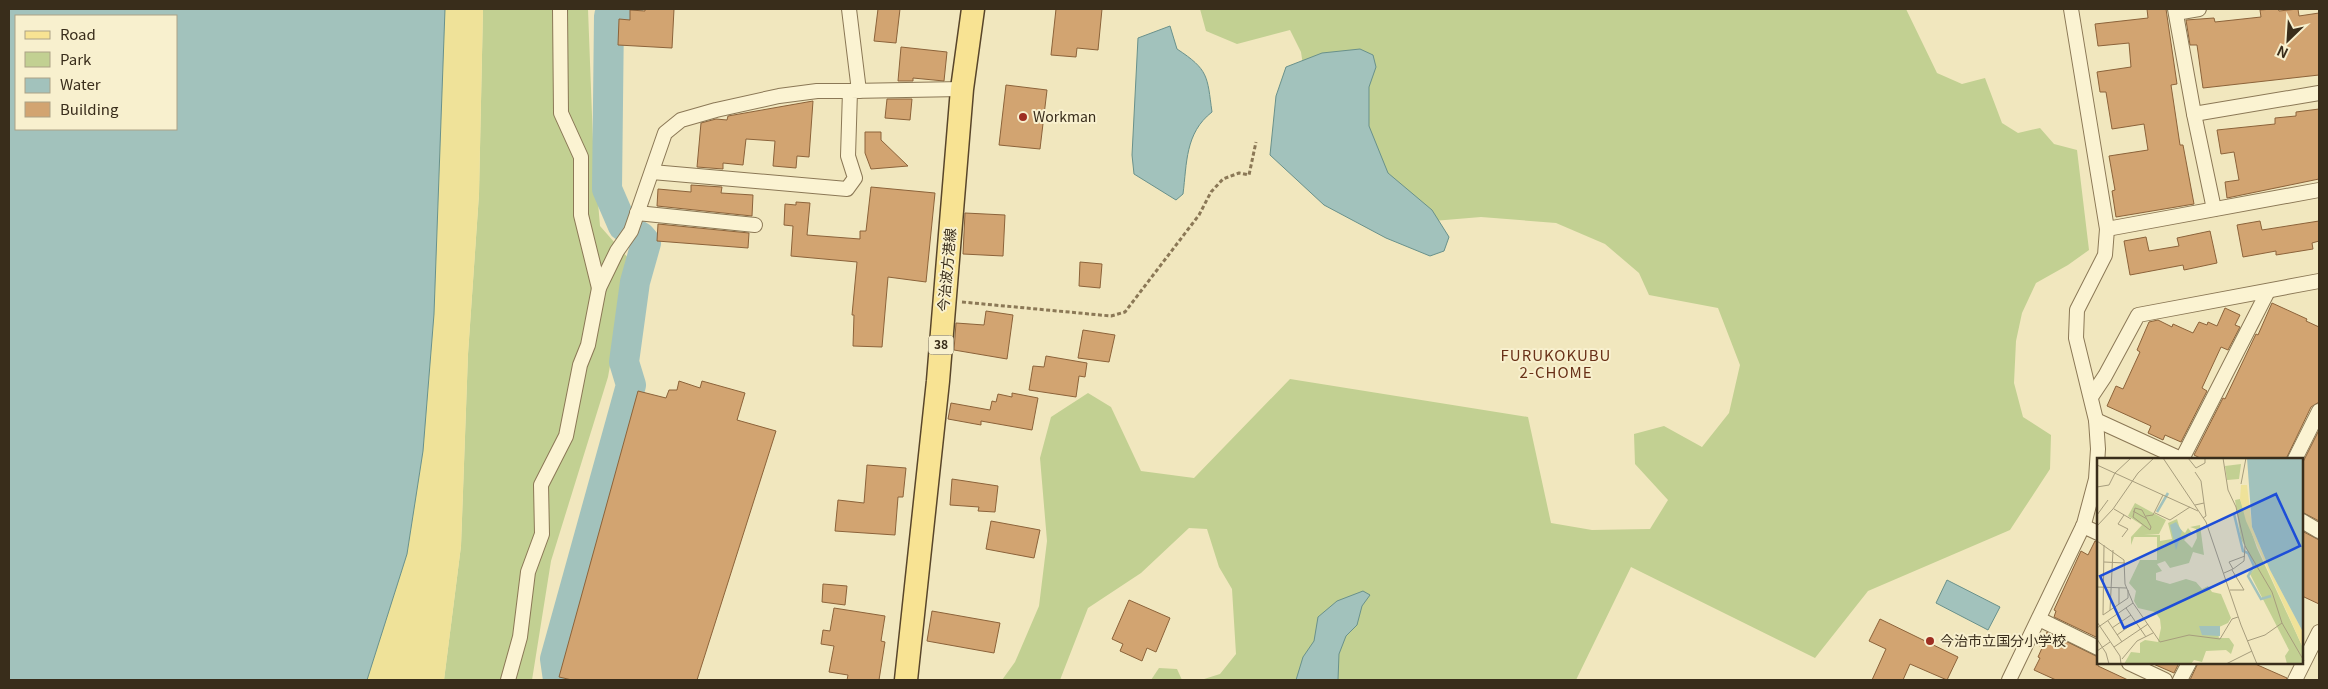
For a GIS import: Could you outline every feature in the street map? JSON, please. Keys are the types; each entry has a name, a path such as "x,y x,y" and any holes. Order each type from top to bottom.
{"main road":[{"name":"今治波方港線","path":"906,680 944,300 962,88 974,9"}],"street":[{"path":"560,9 561,113 581,157 581,214 599,288"},
{"path":"652,172 847,189 855,178 848,156 855,91 849,9"},
{"path":"2071,9 2107,229 2105,255 2077,310 2076,338 2096,420 2097,458"},
{"path":"2199,9 2176,11 2194,114 2214,209"},
{"path":"508,680 520,638 528,572 542,534 541,485 566,436 580,365 588,345 599,288 617,251 631,231 665,133 681,120 778,96 818,91 962,88"},
{"path":"2194,114 2319,93"},
{"path":"2107,229 2319,190"},
{"path":"637,213 755,225"},
{"path":"2091,397 2105,376 2138,315 2319,281"},
{"path":"2183,458 2268,291"},
{"path":"2296,458 2319,411"},
{"path":"2096,420 2180,458"},
{"path":"2009,680 2083,526 2096,480 2097,464"},
{"path":"2303,522 2319,531"},
{"path":"2083,526 2097,533"},
{"path":"2039,619 2097,648"},
{"path":"2295,680 2319,632"},
{"path":"2131,664 2165,680"},
{"path":"2180,680 2189,664"}],"path":[{"path":"944,300 1111,316 1125,312 1193,223 1211,192 1224,178 1239,172 1249,175 1256,142"}],"green space":[{"path":"483,9 588,9 593,142 600,226 629,259 608,377 551,561 532,680 444,680 461,546 468,354 479,194"},
{"path":"1200,9 1906,9 1937,73 1962,84 1985,78 2002,123 2018,133 2040,128 2054,144 2077,150 2089,250 2068,265 2036,283 2022,313 2016,341 2014,383 2023,417 2051,435 2050,469 2010,530 1868,591 1815,658 1631,567 1576,680 1201,680 1220,674 1236,654 1232,589 1219,567 1207,529 1189,528 1141,573 1088,608 1060,680 1002,680 1015,662 1039,606 1047,541 1040,458 1051,417 1088,393 1111,407 1141,471 1194,478 1290,379 1528,417 1551,523 1592,530 1650,529 1668,500 1635,464 1634,434 1664,426 1702,447 1729,413 1740,365 1718,308 1649,295 1639,273 1605,244 1556,223 1481,217 1409,223 1313,132 1301,52 1290,30 1237,44 1206,31"},
{"path":"1159,668 1177,669 1182,680 1151,680"}],"sand":[{"path":"445,9 483,9 479,194 468,354 461,546 444,680 367,680 407,554 423,451 434,314"}],"water":[{"path":"9,9 445,9 434,314 423,451 407,554 367,680 9,680"},
{"path":"1170,26 1177,49 1195,63 1205,75 1212,112 1203,120 1192,139 1187,160 1183,194 1176,200 1134,174 1132,155 1138,38"},
{"path":"1360,49 1373,55 1376,67 1369,87 1369,126 1388,173 1432,210 1449,237 1444,251 1430,256 1386,238 1324,205 1270,155 1276,96 1286,67 1322,53"},
{"path":"1947,580 2000,607 1988,630 1936,603"},
{"path":"1363,591 1370,595 1362,606 1357,625 1346,636 1339,654 1338,680 1296,680 1303,657 1314,641 1318,617 1337,601"}],"building":[{"path":"645,9 674,9 672,48 618,45 619,19 630,20 630,10 645,11"},
{"path":"878,9 900,9 896,43 874,41"},
{"path":"1056,9 1102,9 1098,50 1077,48 1076,57 1051,55"},
{"path":"2147,9 2166,9 2177,84 2171,85 2180,145 2183,145 2194,204 2116,217 2112,191 2115,190 2109,156 2148,150 2144,124 2112,129 2106,92 2100,92 2097,72 2131,67 2129,43 2098,46 2095,24 2148,18"},
{"path":"2278,9 2279,11 2298,9 2299,16 2319,13 2319,75 2203,88 2197,45 2190,45 2186,20 2214,18 2215,22 2261,17 2260,10"},
{"path":"901,47 947,52 944,81 913,78 913,81 898,81"},
{"name":"Workman","path":"1006,85 1047,90 1040,149 999,145"},
{"path":"887,99 912,99 910,120 885,118"},
{"path":"813,101 809,157 797,156 796,168 773,166 775,141 746,139 743,165 723,163 723,169 697,167 701,123 716,119 727,120 728,116"},
{"path":"2319,109 2319,179 2227,198 2225,182 2239,180 2234,152 2221,154 2217,130 2275,124 2275,118 2296,116 2296,112"},
{"path":"865,132 881,132 881,140 908,166 871,169 865,153"},
{"path":"691,185 722,187 721,193 753,195 752,216 657,206 658,189 691,192"},
{"path":"871,187 935,193 926,282 888,277 882,347 853,346 854,315 852,315 857,262 791,256 793,226 784,225 785,204 796,205 796,202 810,203 807,235 860,239 860,231 866,231"},
{"path":"965,213 1005,215 1003,256 963,254"},
{"path":"2260,221 2262,230 2319,221 2319,241 2312,243 2313,249 2276,255 2276,251 2243,257 2237,225"},
{"path":"658,224 749,233 748,248 657,241"},
{"path":"2210,231 2217,263 2184,270 2183,265 2130,275 2124,241 2146,237 2149,251 2179,246 2177,238"},
{"path":"1080,262 1102,264 1100,288 1079,286"},
{"path":"2272,303 2307,319 2306,321 2319,327 2319,402 2311,407 2286,458 2200,458 2194,455 2223,398 2225,399 2256,334 2258,335"},
{"path":"2225,308 2240,315 2235,325 2240,327 2228,350 2221,347 2202,388 2207,391 2181,442 2165,435 2163,440 2148,433 2151,426 2107,406 2116,386 2123,389 2140,352 2137,350 2149,322 2158,320 2172,327 2173,324 2193,333 2199,322 2207,325 2208,322 2217,326"},
{"path":"986,311 1013,315 1007,359 954,350 956,323 984,325"},
{"path":"1083,330 1115,335 1109,362 1078,358"},
{"path":"1046,356 1087,363 1085,377 1079,376 1076,397 1029,390 1033,366 1044,367"},
{"path":"679,381 700,388 702,381 745,393 737,420 776,431 697,680 572,680 559,677 638,391 666,398 669,390 677,390"},
{"path":"1012,393 1038,398 1032,430 981,421 981,425 948,419 951,403 990,410 992,401 996,402 998,394 1012,397"},
{"path":"2319,430 2319,521 2303,513 2303,462"},
{"path":"867,465 906,468 903,497 898,497 895,535 835,531 838,500 864,503"},
{"path":"952,479 998,486 995,512 978,511 979,507 950,505"},
{"path":"991,521 1040,530 1034,558 986,549"},
{"path":"2303,532 2319,540 2319,604 2303,596"},
{"path":"2095,541 2097,542 2097,638 2054,617 2056,611 2054,610 2081,551 2088,555"},
{"path":"823,584 847,586 845,605 822,602"},
{"path":"1129,600 1170,618 1156,652 1147,648 1142,661 1120,651 1123,644 1112,639"},
{"path":"834,608 885,616 881,641 885,642 879,680 847,680 848,675 829,672 834,646 821,644 823,630 830,631"},
{"path":"932,611 1000,623 994,653 927,641"},
{"path":"1880,619 1958,657 1947,680 1910,664 1903,680 1872,680 1886,649 1869,641"},
{"path":"2047,632 2097,657 2098,666 2128,680 2056,680 2034,670 2040,658 2038,657 2042,648 2040,647"},
{"path":"2153,664 2178,664 2174,673"},
{"path":"2198,664 2255,664 2287,678 2286,680 2190,680"}],"waterway":[{"path":"558,680 555,659 631,385 624,362 635,282 646,243 641,237 623,226 607,189 609,16 628,9"}],"place":[{"name":"Workman","path":"1023,117"},
{"name":"今治市立国分小学校","path":"1930,641"}],"district":[{"name":"FURUKOKUBU 2-CHOME","path":"1556,364"}]}
